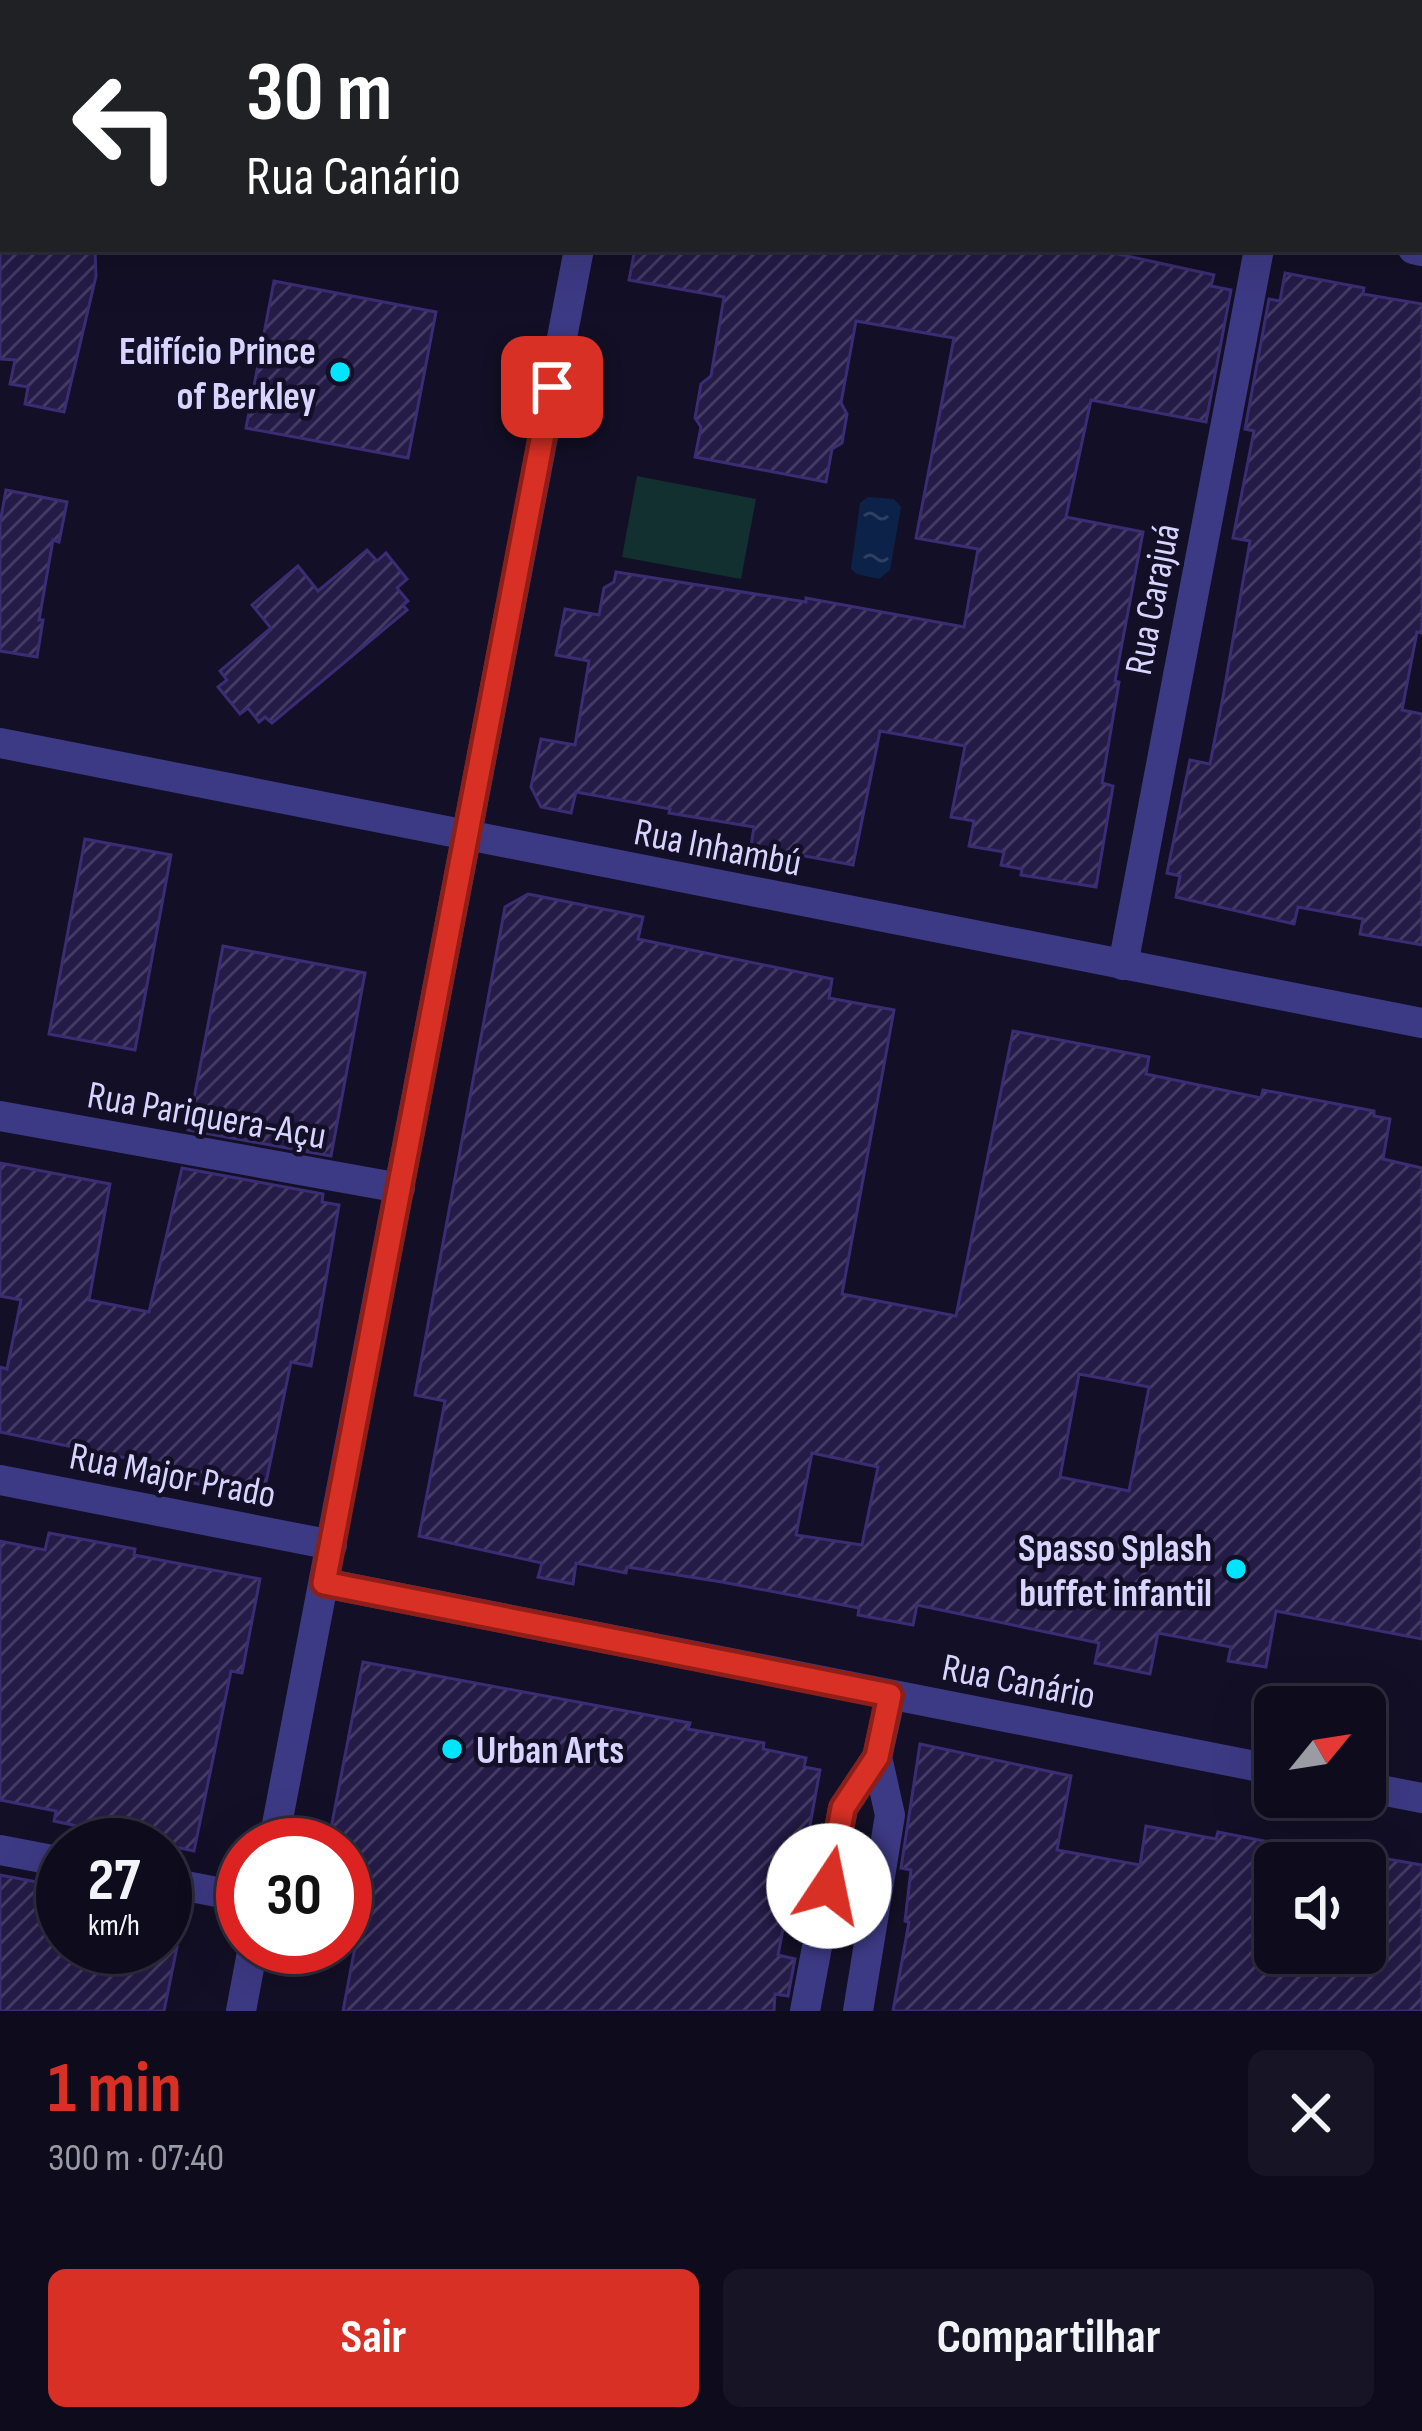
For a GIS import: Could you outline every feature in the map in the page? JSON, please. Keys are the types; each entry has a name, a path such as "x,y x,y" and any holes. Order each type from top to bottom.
{"street":[{"path":"278,1818 578,252"},
{"name":"Rua Carajuá","path":"1123,965 1258,252"},
{"name":"Rua Inhambú","path":"0,743 1422,1023"},
{"name":"Rua Pariquera-Açu","path":"0,1115 400,1188"},
{"name":"Rua Major Prado","path":"0,1480 332,1545"},
{"name":"Rua Canário","path":"324,1583 1254,1766"},
{"path":"805,2011 843,1808 877,1757 890,1695"},
{"path":"858,2011 890,1815 877,1757"},
{"path":"1386,1791 1422,1798"},
{"path":"0,1850 36,1857"},
{"path":"241,2011 249,1974"}],"green space":[{"path":"637,476 756,499 741,579 622,557"}],"water":[{"path":"868,497 894,499 901,507 890,570 879,579 851,569 860,503"}],"building":[{"path":"0,252 95,252 96,276 64,412 25,404 28,387 10,384 15,360 0,359"},
{"path":"634,252 1109,252 1214,275 1211,286 1231,290 1206,422 1091,400 1066,517 1143,532 1115,681 1119,682 1102,783 1113,786 1096,887 1021,875 1022,869 1001,865 1004,852 969,846 974,821 951,817 965,746 880,731 853,865 751,846 754,827 669,813 670,809 576,792 571,813 541,807 531,787 541,739 575,745 589,661 556,655 565,609 599,615 604,588 614,582 616,572 806,602 806,598 964,627 978,549 916,538 954,338 856,321 841,403 847,414 842,443 832,449 826,482 695,457 701,384 711,376 724,297 629,280"},
{"path":"1285,273 1422,304 1422,633 1417,632 1402,710 1422,714 1422,945 1360,934 1363,919 1298,907 1294,924 1176,897 1180,876 1167,873 1190,760 1210,764 1250,541 1233,538 1254,431 1245,429 1269,299 1280,301"},
{"name":"Edifício Prince of Berkley","path":"274,281 436,312 408,458 246,428"},
{"path":"6,490 67,502 59,542 53,540 37,657 0,651 0,523"},
{"path":"367,550 377,561 386,553 407,579 397,588 408,601 403,605 407,610 272,723 265,717 259,722 248,708 240,714 218,687 227,680 220,671 271,628 252,605 298,566 318,591"},
{"path":"85,839 171,855 135,1050 49,1034"},
{"path":"528,894 643,917 638,939 832,979 829,998 894,1010 842,1294 956,1316 1013,1031 1149,1057 1146,1074 1261,1098 1263,1090 1374,1111 1374,1116 1390,1119 1383,1159 1422,1168 1422,1639 1276,1611 1266,1667 1228,1661 1231,1647 1158,1633 1150,1674 1095,1663 1099,1643 917,1605 913,1625 858,1615 859,1608 722,1582 576,1563 573,1584 538,1577 542,1563 419,1536 445,1401 415,1395 505,907","holes":["1079,1374 1149,1387 1129,1491 1060,1477","812,1453 878,1467 862,1545 796,1535"]},
{"path":"223,946 365,973 331,1156 188,1130"},
{"path":"0,1163 110,1184 89,1300 149,1312 182,1168 323,1194 322,1202 339,1205 311,1366 291,1362 263,1497 188,1482 189,1471 0,1432 0,1367 7,1369 21,1300 0,1296"},
{"path":"49,1533 260,1579 242,1673 231,1671 194,1851 192,1818 55,1818 56,1811 0,1800 0,1541 45,1550"},
{"path":"363,1662 690,1723 688,1729 764,1743 763,1749 806,1758 804,1767 820,1770 800,1880 793,1878 778,1955 795,1959 788,1996 775,1994 774,2011 343,2011 350,1974 372,1974 372,1818 333,1818"},
{"path":"920,1744 1071,1776 1057,1850 1140,1865 1146,1826 1216,1839 1218,1832 1270,1842 1254,1842 1254,1974 1386,1974 1386,1859 1422,1865 1422,2011 893,2011 909,1922 905,1921 911,1870 901,1868"},
{"path":"0,1875 36,1882 36,1974 172,1974 164,2011 0,2011"}],"place":[{"name":"Edifício Prince of Berkley","path":"340,372"},
{"name":"Spasso Splash buffet infantil","path":"1236,1569"},
{"name":"Urban Arts","path":"452,1749"}],"route":[{"path":"552,387 324,1583 890,1695 877,1757 843,1808 829,1886"}]}
